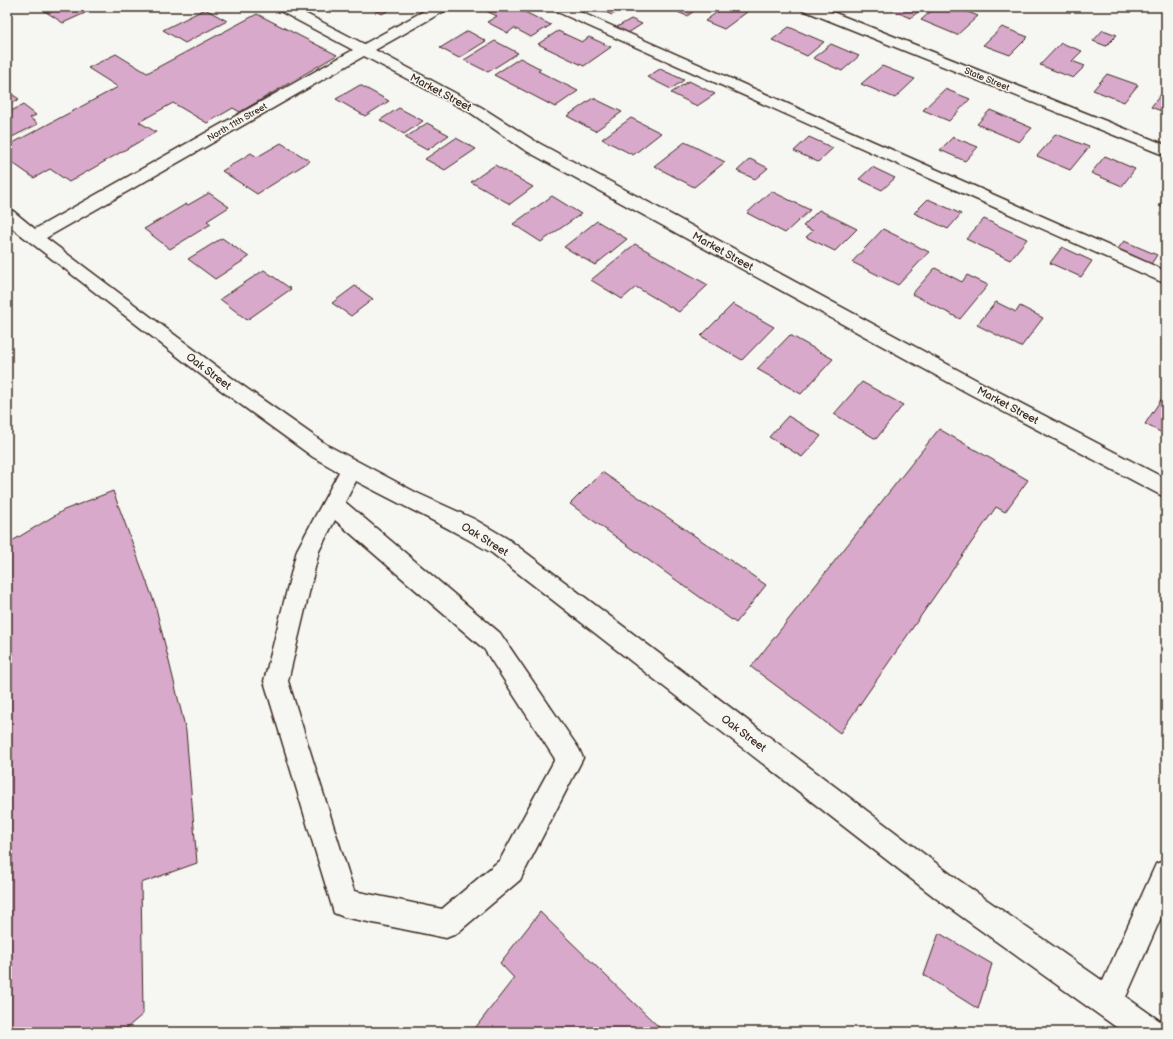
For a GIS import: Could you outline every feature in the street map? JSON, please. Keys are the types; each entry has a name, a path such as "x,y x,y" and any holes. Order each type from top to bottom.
{"street":[{"name":"Market Street","path":"283,7 476,110 536,148 975,388 1166,489"},
{"name":"North 11th Street","path":"34,237 441,7"},
{"path":"558,7 1166,278"},
{"name":"State Street","path":"808,7 1166,151"},
{"name":"Oak Street","path":"7,215 229,386 320,451 409,499 466,526 500,546 947,889 1149,1032"},
{"path":"332,504 492,641 570,758 510,870 446,924 344,903 276,681 308,550 332,504 352,468"},
{"path":"1108,1003 1166,874"}],"building":[{"path":"51,7 76,7 85,13 63,23 43,10"},
{"path":"368,7 394,7 382,14"},
{"path":"485,7 515,7 551,25 531,37 514,28 508,33 487,22 497,16 482,9"},
{"path":"601,7 623,8 612,15 598,9"},
{"path":"666,7 700,7 687,16"},
{"path":"724,7 735,7 747,12 724,29 705,21"},
{"path":"885,7 925,7 910,18"},
{"path":"936,7 955,7 978,16 957,35 921,20"},
{"path":"205,9 227,21 185,43 163,30"},
{"path":"257,14 337,55 240,112 233,108 207,123 173,103 139,122 156,132 69,182 50,169 34,178 7,159 7,146 118,87 88,68 116,54 147,73"},
{"path":"631,19 642,24 628,33 617,27"},
{"path":"789,27 824,42 807,56 772,40"},
{"path":"1002,27 1028,37 1010,55 983,45"},
{"path":"1103,30 1117,35 1106,46 1093,41"},
{"path":"468,31 486,41 459,58 440,48"},
{"path":"558,31 582,42 589,37 611,47 584,66 538,44"},
{"path":"495,41 518,53 488,72 464,60"},
{"path":"1061,43 1082,51 1072,61 1085,66 1073,78 1040,65"},
{"path":"831,44 859,56 842,71 813,58"},
{"path":"520,58 541,69 538,71 578,91 555,107 494,75"},
{"path":"882,66 915,79 895,98 861,84"},
{"path":"660,69 684,80 671,89 647,77"},
{"path":"1107,74 1138,85 1124,102 1093,90"},
{"path":"689,81 715,94 697,106 671,93"},
{"path":"360,85 389,101 365,116 336,99"},
{"path":"945,89 970,99 949,121 923,110"},
{"path":"1166,89 1166,113 1151,107"},
{"path":"7,91 19,99 7,106"},
{"path":"593,98 622,112 595,131 567,116"},
{"path":"23,105 36,115 30,118 38,124 12,137 7,133 7,113"},
{"path":"399,108 423,121 404,134 380,120"},
{"path":"990,110 1032,128 1019,142 977,124"},
{"path":"631,118 661,133 633,155 602,139"},
{"path":"427,123 449,135 427,150 405,138"},
{"path":"1056,134 1089,147 1070,170 1037,156"},
{"path":"809,137 833,148 818,162 794,151"},
{"path":"953,137 978,147 965,161 940,150"},
{"path":"456,138 476,149 445,170 425,159"},
{"path":"685,142 725,162 694,187 654,166"},
{"path":"281,143 310,161 257,194 222,171 251,153 257,157"},
{"path":"1105,156 1135,169 1122,186 1091,173"},
{"path":"750,159 768,168 755,179 737,171"},
{"path":"495,165 533,187 510,204 471,182"},
{"path":"872,167 895,178 882,190 859,179"},
{"path":"771,191 810,210 785,233 747,213"},
{"path":"209,193 229,207 207,221 211,224 170,249 144,229 186,204 188,205"},
{"path":"552,196 581,214 541,242 513,224"},
{"path":"1166,196 1166,209 1159,206"},
{"path":"928,199 961,214 948,229 914,213"},
{"path":"819,210 857,229 835,251 806,237 813,231 803,226"},
{"path":"984,219 1027,239 1010,260 966,239"},
{"path":"597,221 627,239 595,265 564,247"},
{"path":"883,229 929,252 898,285 852,262"},
{"path":"222,238 249,257 215,279 188,259"},
{"path":"1124,241 1157,255 1147,270 1113,255"},
{"path":"635,244 708,285 679,312 636,287 622,299 591,280"},
{"path":"1062,247 1092,261 1081,277 1050,263"},
{"path":"935,268 962,282 967,275 988,285 960,319 912,294"},
{"path":"264,270 291,289 247,320 220,299"},
{"path":"355,286 373,299 351,316 332,303"},
{"path":"996,302 1016,312 1020,306 1043,318 1021,347 977,325"},
{"path":"733,304 774,327 742,360 701,336"},
{"path":"790,335 833,359 801,394 757,369"},
{"path":"862,382 903,405 876,439 834,414"},
{"path":"1166,392 1166,435 1145,424"},
{"path":"788,416 821,436 802,457 769,437"},
{"path":"939,429 1028,480 1005,512 996,507 840,733 751,667"},
{"path":"602,472 766,585 736,623 570,504"},
{"path":"113,491 155,604 186,731 197,863 141,883 143,1014 122,1032 7,1032 7,544 64,510"},
{"path":"540,912 664,1032 472,1032 514,978 500,963"},
{"path":"939,933 992,964 978,1009 924,975"}]}
